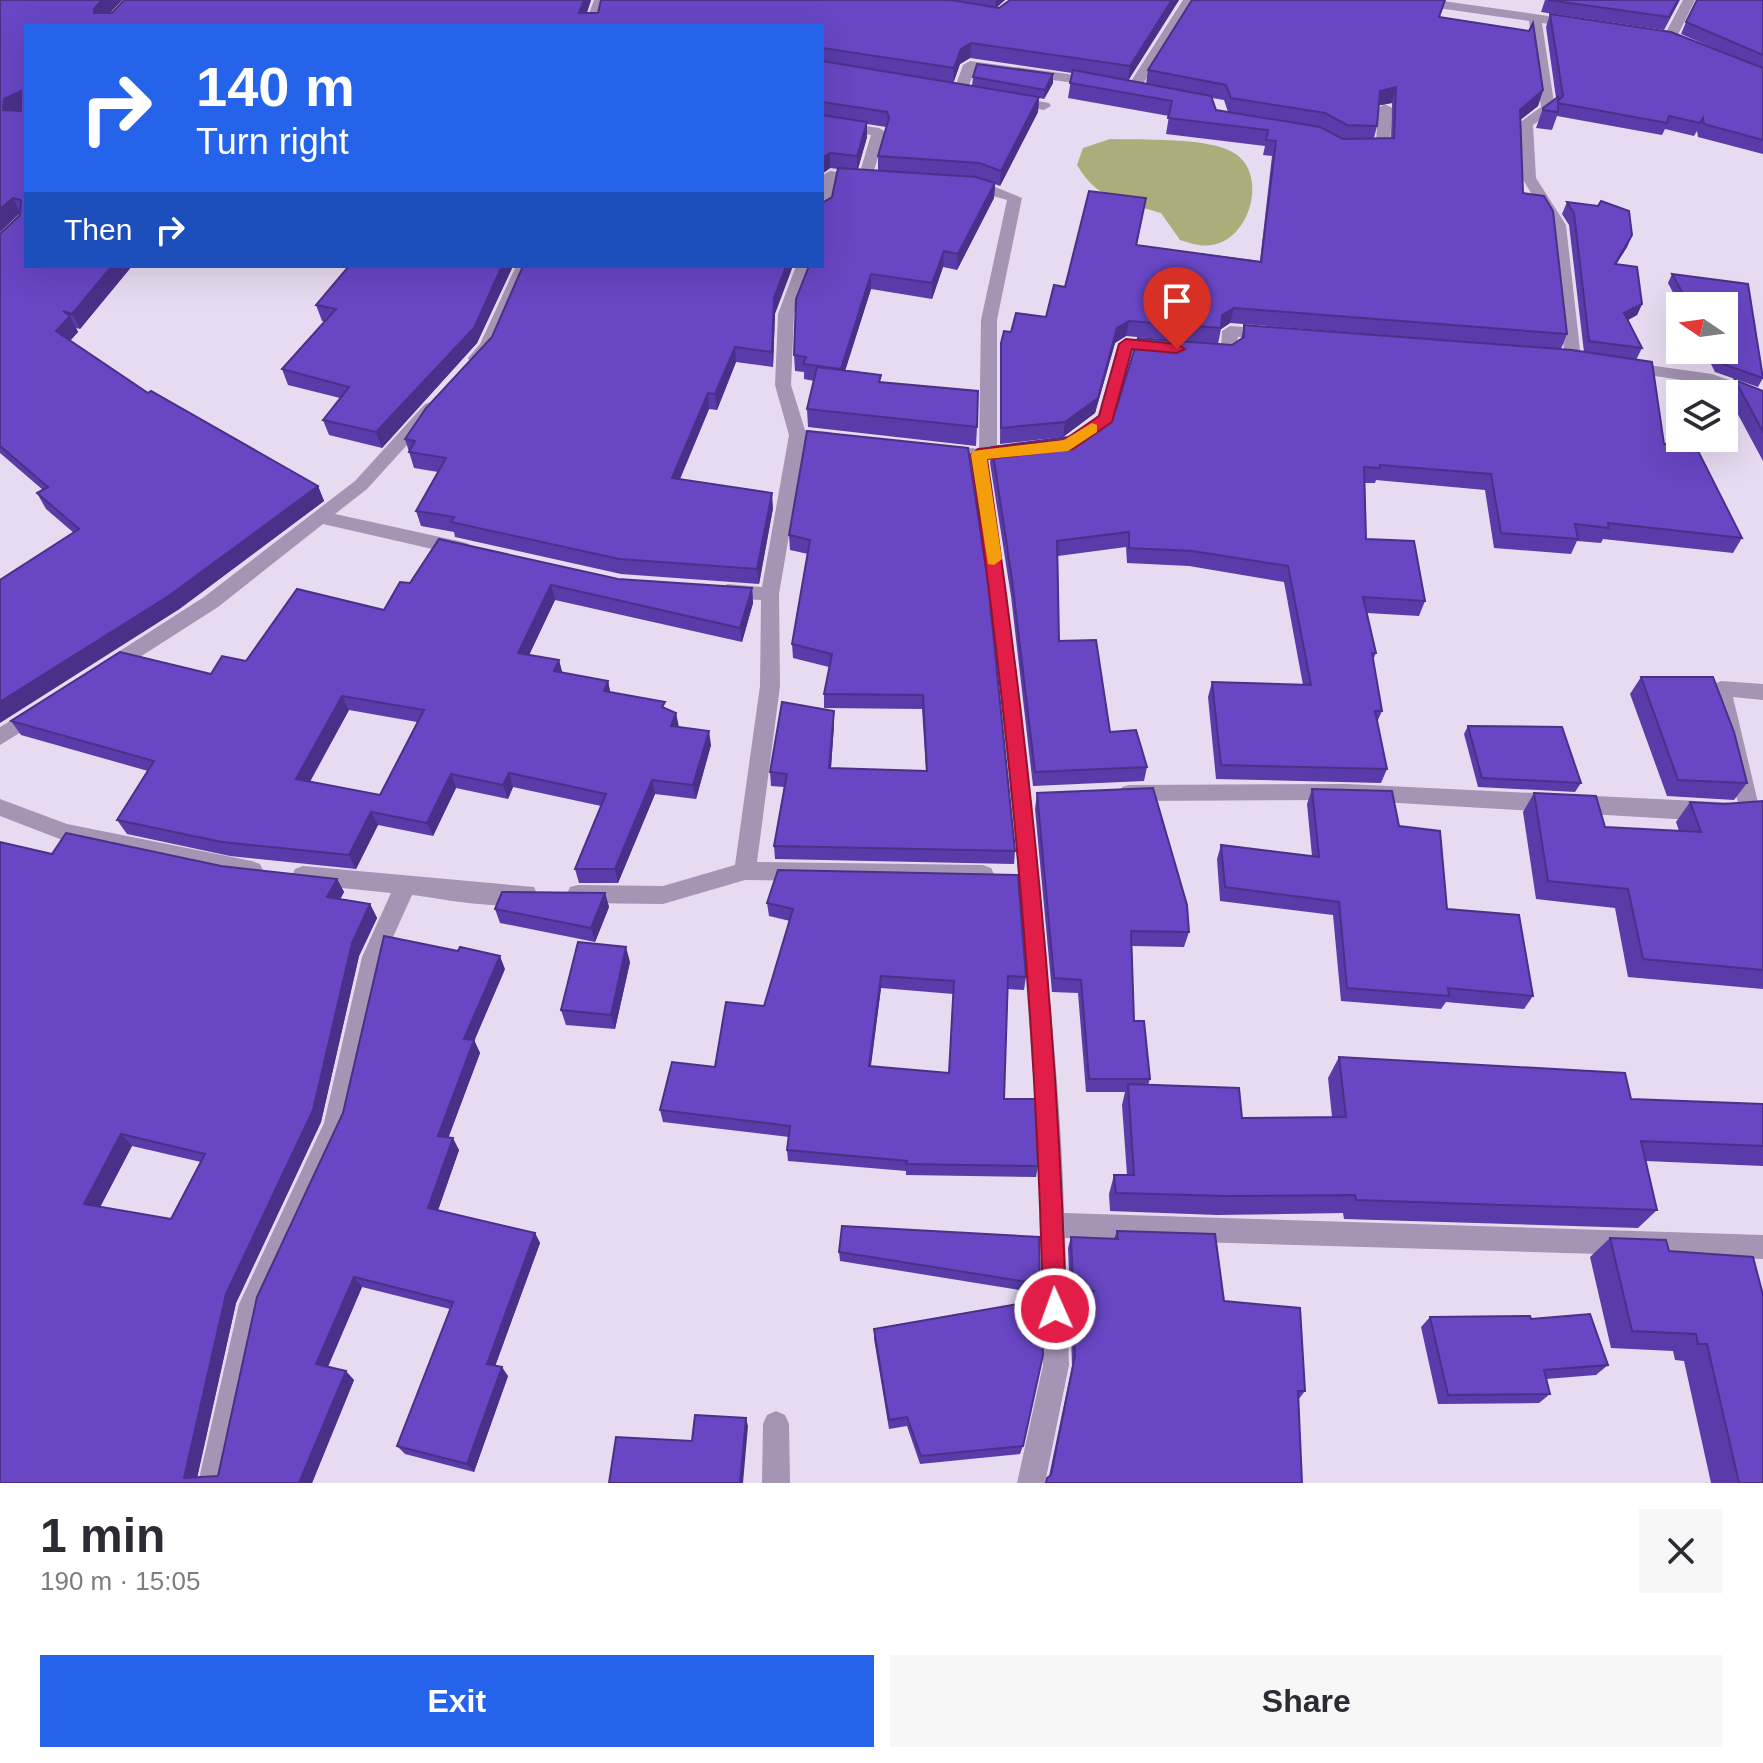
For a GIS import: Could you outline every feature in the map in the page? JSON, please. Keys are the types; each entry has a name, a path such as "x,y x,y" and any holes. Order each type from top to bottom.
{"street":[{"path":"592,24 600,0"},
{"path":"961,90 970,65 1127,87 1189,0"},
{"path":"1409,0 1595,27"},
{"path":"1655,36 1677,40 1689,0"},
{"path":"1535,18 1548,109 1526,123 1529,178 1558,225 1588,362"},
{"path":"1002,98 1044,106"},
{"path":"1354,147 1383,148 1385,108"},
{"path":"824,123 879,132 871,179 830,175 824,203"},
{"path":"947,183 978,185 1015,198 989,320 990,453 999,596 1029,798 1029,876 1050,1141 1056,1365 1031,1483"},
{"path":"466,370 487,347 523,268"},
{"path":"745,871 770,686 770,594 798,435 783,385 786,314 803,268"},
{"path":"1068,445 1106,418 1126,344 1229,353 1230,331 1293,336"},
{"path":"1550,357 1712,379 1763,398"},
{"path":"92,678 211,602 361,485 445,393"},
{"path":"798,435 843,440"},
{"path":"918,448 990,453"},
{"path":"319,517 485,554"},
{"path":"711,590 770,594"},
{"path":"1112,794 1203,790 1442,796 1709,812 1750,811 1721,689 1763,692"},
{"path":"0,737 53,703"},
{"path":"0,807 65,832 230,868 486,894 663,895 745,871 1029,876"},
{"path":"212,1483 252,1304 336,1124 373,957 406,885"},
{"path":"1052,1225 1763,1247"},
{"path":"776,1424 776,1483"}],"shaded area":[{"path":"1110,139 1192,142 1234,153 1245,163 1251,176 1250,205 1245,220 1225,241 1203,245 1180,240 1161,213 1113,198 1085,177 1077,165 1083,148"}],"building":[{"path":"0,0 102,0 94,13 112,13 124,0 584,0 579,13 598,13 601,0 951,0 999,8 1010,0 1172,0 1130,66 971,43 961,49 954,68 824,48 824,24 24,24 24,268 110,268 72,314 63,311 70,316 56,331 148,393 151,391 318,486 170,595 0,702 0,580 79,529 37,493 48,487 0,446 0,234 20,215 21,200 13,198 0,209","holes":["21,91 21,111 3,110 4,99"]},
{"path":"1192,0 1445,0 1439,17 1529,31 1533,23 1543,90 1520,110 1523,193 1544,196 1553,211 1567,334 1234,308 1222,315 1221,328 1129,321 1117,328 1098,398 1065,422 1001,428 1001,343 1004,331 1011,332 1016,313 1046,317 1054,285 1065,287 1089,191 1146,198 1136,245 1261,262 1276,141 1266,140 1268,130 1168,118 1172,101 1070,83 1073,70 1211,96 1216,110 1320,127 1343,139 1394,138 1396,87 1380,91 1377,126 1347,125 1325,113 1231,98 1226,85 1148,70"},
{"path":"1548,0 1678,0 1669,17"},
{"path":"1697,0 1763,0 1763,55 1686,22"},
{"path":"1550,14 1671,32 1763,68 1763,140 1704,124 1703,118 1700,123 1669,116 1667,123 1558,103 1563,96"},
{"path":"824,61 1039,97 1001,171 979,163 878,156 889,118 887,112 824,102"},
{"path":"977,64 1053,74 1045,90 973,77"},
{"path":"1558,97 1558,112 1543,110 1543,108"},
{"path":"824,115 867,122 857,156 830,153 824,157"},
{"path":"838,168 976,177 995,183 958,254 944,251 932,283 871,274 841,369 803,364 806,357 794,355 796,299 808,268 824,268 824,202 832,197"},
{"path":"1601,201 1629,211 1632,235 1615,264 1637,267 1642,304 1624,313 1642,348 1589,341 1574,213 1567,202 1598,206"},
{"path":"347,268 501,268 474,328 376,432 323,420 349,387 282,369 336,309 316,305"},
{"path":"522,268 785,268 774,298 772,352 735,347 715,394 708,393 672,478 772,493 757,569 619,559 451,522 454,517 416,511 446,458 409,452 415,441 405,439 426,408 492,337"},
{"path":"1672,274 1748,284 1763,378 1723,364 1738,364 1738,292 1682,292"},
{"path":"1244,325 1572,350 1652,362 1666,452 1699,452 1742,538 1608,523 1609,528 1575,524 1578,539 1501,533 1491,474 1380,465 1380,468 1364,467 1366,539 1414,541 1425,601 1363,597 1376,653 1372,653 1382,711 1375,711 1387,769 1221,765 1212,682 1311,685 1288,566 1192,551 1129,548 1129,532 1057,541 1059,641 1096,640 1110,732 1136,730 1147,767 1035,772 992,447 1076,436 1116,409 1138,338 1232,345 1244,337"},
{"path":"817,367 881,375 879,382 978,391 977,427 807,409"},
{"path":"1738,381 1763,391 1763,432 1738,386"},
{"path":"807,431 968,448 988,582 1015,851 774,846 787,774 770,772 782,702 834,711 829,768 927,771 923,695 824,694 832,654 792,644 810,540 789,535"},
{"path":"439,539 618,579 752,588 740,628 551,585 518,653 559,660 554,671 608,681 604,691 665,702 662,707 676,713 671,726 709,731 693,785 652,780 615,869 575,869 606,794 509,773 503,785 451,774 427,823 371,812 349,855 222,842 117,820 154,761 11,721 120,652 211,674 222,656 246,661 297,589 384,610 400,582 410,583","holes":["342,696 424,710 380,795 296,779"]},
{"path":"1641,677 1713,677 1734,732 1747,783 1678,780"},
{"path":"1468,726 1562,727 1581,783 1482,778"},
{"path":"1153,788 1187,905 1189,932 1131,931 1134,1021 1144,1021 1150,1079 1089,1079 1081,980 1054,978 1037,793"},
{"path":"1312,789 1392,791 1399,826 1440,831 1447,909 1519,915 1533,996 1448,988 1449,996 1347,988 1339,902 1225,887 1221,845 1319,857"},
{"path":"1534,793 1596,796 1605,827 1701,832 1690,802 1724,804 1763,801 1763,970 1643,959 1628,889 1548,881"},
{"path":"66,833 221,866 337,879 327,897 370,904 352,943 313,1110 226,1294 184,1478 218,1476 257,1297 343,1113 384,936 500,956 464,1039 474,1040 438,1136 453,1138 428,1208 535,1233 487,1364 502,1367 467,1464 397,1446 453,1302 354,1277 316,1364 346,1371 299,1483 0,1483 0,842 52,854","holes":["121,1134 205,1154 171,1219 84,1204"]},
{"path":"778,870 1018,875 1026,977 1008,976 1004,1099 1035,1099 1038,1166 906,1164 907,1161 787,1150 790,1126 660,1110 672,1062 715,1067 726,1002 764,1006 793,909 767,903","holes":["881,976 954,981 949,1073 869,1066"]},
{"path":"502,892 605,893 591,928 495,909"},
{"path":"578,942 626,947 611,1015 561,1010"},
{"path":"1339,1057 1625,1073 1631,1099 1763,1104 1763,1146 1641,1141 1657,1210 1356,1200 1355,1195 1116,1193 1114,1175 1134,1175 1128,1084 1239,1088 1242,1118 1346,1117"},
{"path":"842,1226 1039,1237 1040,1284 839,1252"},
{"path":"1117,1231 1215,1234 1224,1301 1300,1308 1305,1391 1298,1391 1302,1483 1046,1483 1051,1475 1075,1356 1073,1294 1095,1291 1073,1287 1071,1237 1118,1239"},
{"path":"1610,1238 1666,1240 1669,1251 1753,1257 1763,1295 1763,1483 1739,1483 1707,1344 1698,1344 1696,1334 1632,1331"},
{"path":"1041,1300 1043,1355 1023,1446 921,1456 907,1417 889,1420 874,1329"},
{"path":"1590,1314 1608,1365 1544,1370 1550,1394 1448,1395 1430,1317 1530,1316 1531,1319"},
{"path":"695,1415 746,1418 740,1483 609,1483 616,1437 692,1441"}],"slow traffic":[{"path":"994,559 978,455 1068,445 1092,429"}],"route":[{"path":"1055,1309 1050,1141 1027,855 999,596 978,455 1068,445 1106,418 1126,344 1177,349"}]}
